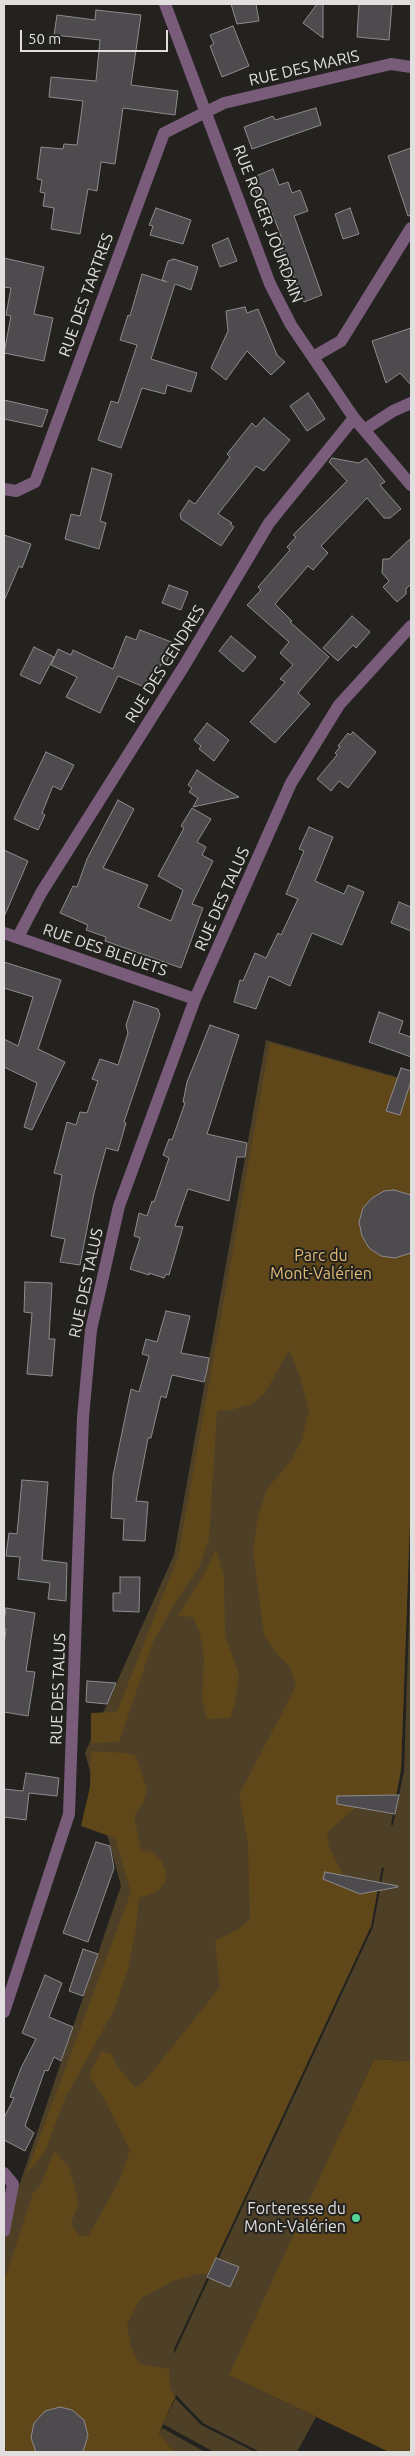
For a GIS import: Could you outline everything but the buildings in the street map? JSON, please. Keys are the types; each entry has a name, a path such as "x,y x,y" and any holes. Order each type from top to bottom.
{"street":[{"name":"RUE ROGER JOURDAIN","path":"165,4 270,284 291,325 354,418 411,485"},
{"name":"RUE DES MARIS","path":"207,113 224,103 391,64 411,66"},
{"name":"RUE DES TARTRES","path":"4,489 16,491 35,482 164,132 207,113"},
{"path":"313,357 341,341 355,314 411,228"},
{"path":"364,430 394,411 411,403"},
{"name":"RUE DES CENDRES","path":"18,937 42,893 184,666 269,523 354,418"},
{"name":"RUE DES TALUS","path":"4,2012 69,1814 84,1417 91,1330 119,1206 195,999 291,783 338,705 411,626"},
{"name":"RUE DES BLEUETS","path":"4,933 195,999"},
{"path":"4,2173 13,2184 4,2231"}],"green space":[{"path":"266,1040 411,1081 411,1492 401,1770 391,1825 393,1825 404,1771 411,1559 411,2061 374,2059 230,2375 316,2417 297,2452 260,2452 203,2423 176,2395 175,2398 201,2425 255,2452 214,2452 163,2424 175,2399 4,2452 4,2230 121,1886 85,1753 174,1555","holes":["382,1867 384,1868 373,1927 174,2354 174,2349 371,1926"]},
{"name":"Parc du Mont-Valérien","path":"270,1043 411,1082 411,1492 401,1770 393,1809 380,1795 369,1795 327,1833 329,1846 350,1890 360,1894 378,1887 371,1926 209,2274 198,2274 173,2281 140,2299 127,2324 131,2347 140,2364 169,2369 170,2388 175,2397 159,2433 171,2448 178,2452 4,2452 4,2282 33,2193 41,2185 54,2151 69,2167 79,2203 71,2223 79,2236 89,2235 120,2179 130,2150 105,2100 89,2075 101,2051 112,2054 116,2065 135,2087 144,2082 220,1987 215,1941 239,1929 250,1919 248,1844 239,1795 296,1686 290,1667 276,1653 264,1635 253,1551 258,1516 267,1489 290,1462 301,1442 309,1410 300,1377 289,1350 265,1393 252,1404 231,1410 217,1411 209,1539 200,1565 173,1606 153,1642 119,1742 91,1743 91,1713 117,1712 178,1557"},
{"path":"216,1549 224,1576 225,1635 239,1674 235,1703 230,1718 207,1719 202,1698 204,1659 200,1633 193,1617 178,1616 207,1569"},
{"path":"91,1751 125,1753 136,1756 147,1790 143,1803 134,1816 141,1850 152,1852 161,1860 166,1872 165,1882 157,1892 139,1898 136,1929 128,1969 114,2010 64,2100 45,2152 26,2174 131,1892 115,1838 81,1826 90,1787"},
{"name":"Forteresse du Mont-Valérien","path":"374,2059 411,2061 411,2452 389,2452 229,2375"},
{"path":"162,2428 205,2452 178,2452 171,2448 159,2433"}],"place":[{"name":"Forteresse du Mont-Valérien","path":"356,2218"}]}
